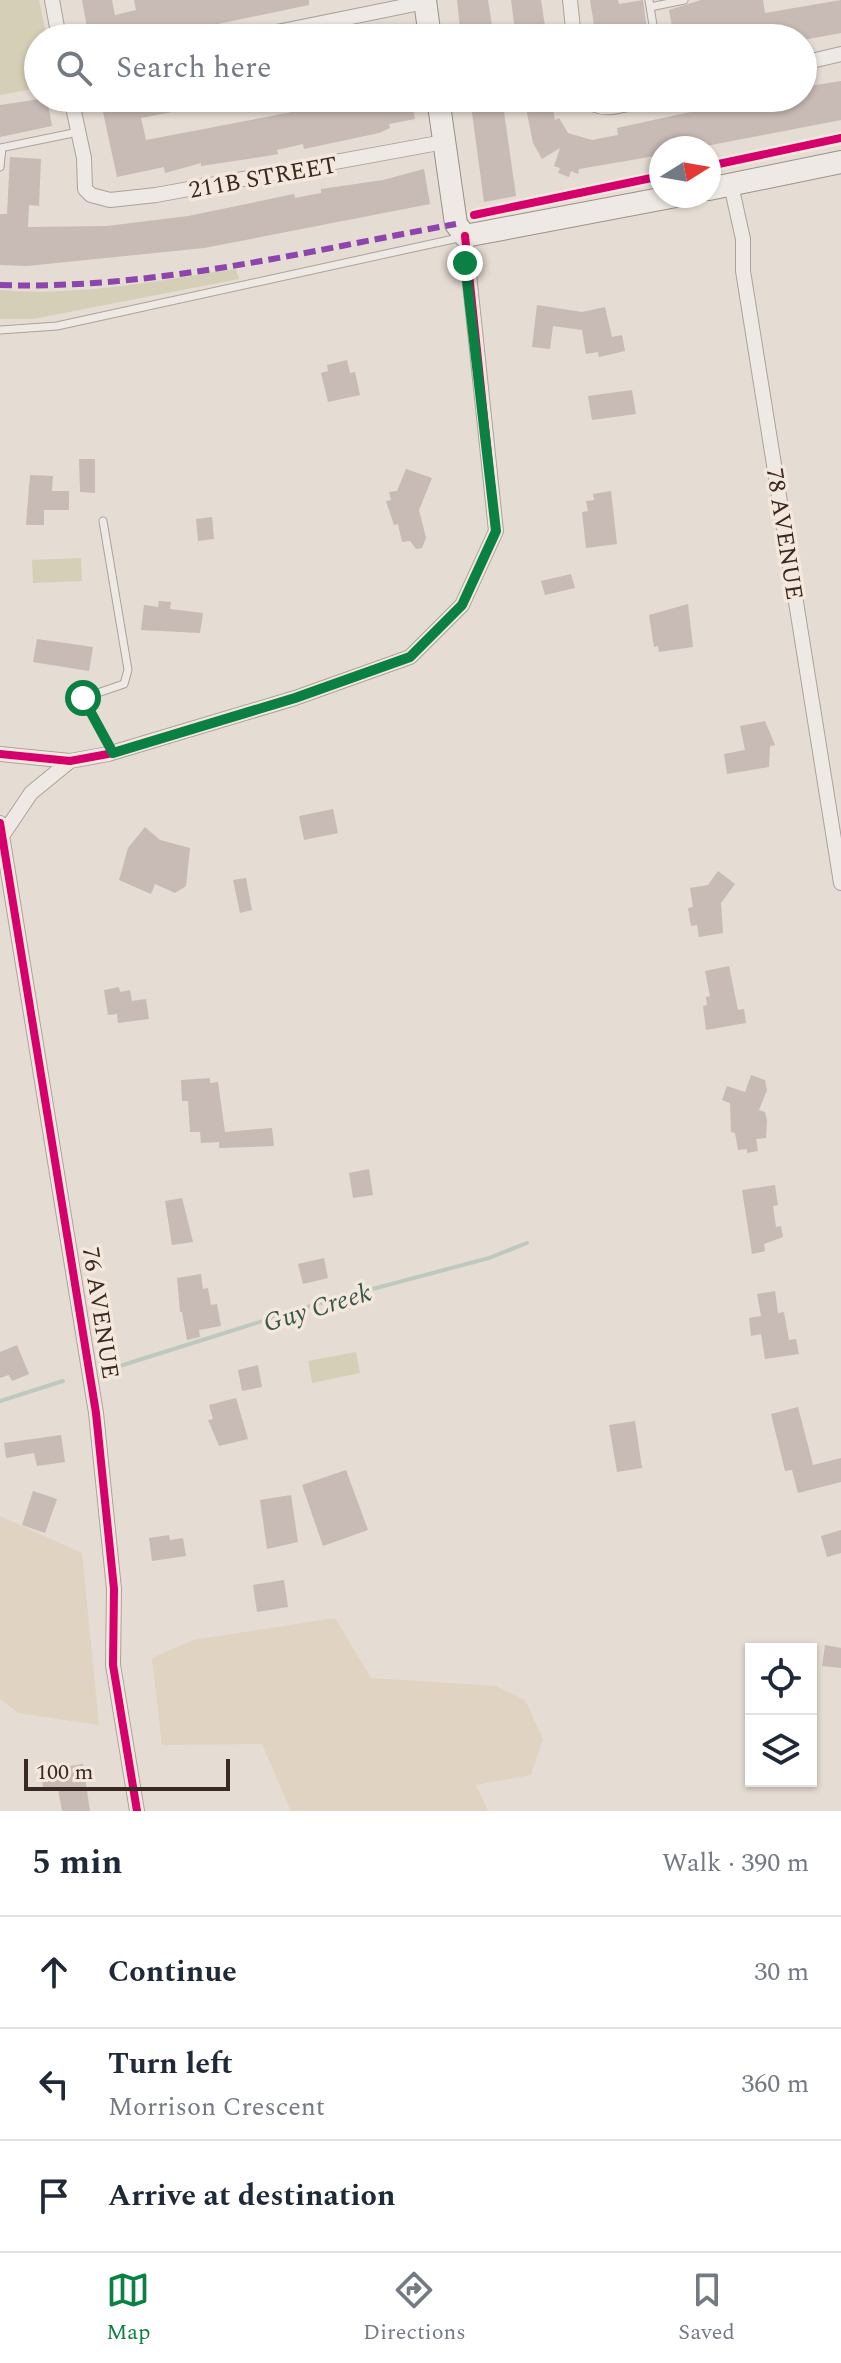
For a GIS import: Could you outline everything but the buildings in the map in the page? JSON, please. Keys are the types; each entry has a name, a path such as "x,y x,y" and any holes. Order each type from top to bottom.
{"street":[{"path":"52,0 56,24"},
{"path":"570,0 573,24"},
{"path":"315,24 425,1 428,24"},
{"path":"817,60 841,54"},
{"path":"74,112 78,132"},
{"path":"0,754 70,761 113,753 295,698 410,657 462,605 496,531 465,236 456,224 440,112"},
{"name":"211B STREET","path":"78,132 84,158 85,189 91,195 110,200 218,187 444,142"},
{"path":"721,187 841,162"},
{"name":"78 AVENUE","path":"721,189 743,239 743,271 841,883"},
{"path":"465,236 649,201"},
{"name":"76 AVENUE","path":"70,761 31,793 2,828 96,1413 114,1589 113,1665 137,1811"}],"lane":[{"path":"653,24 650,4 684,0"},
{"path":"0,167 1,148 78,132"},
{"path":"0,330 57,326 465,236"},
{"path":"103,521 128,670 124,684 83,698 113,753"}],"shaded area":[{"path":"0,0 39,0 44,24 24,24 24,91 0,95"},
{"path":"236,269 239,279 33,319 0,319 0,290 89,289"},
{"path":"81,558 82,581 33,583 32,560"},
{"path":"356,1352 360,1373 312,1383 308,1361"},
{"path":"0,1516 82,1553 99,1725 18,1713 0,1699"},
{"path":"335,1618 371,1678 496,1686 525,1700 543,1739 531,1775 476,1785 488,1811 291,1811 262,1744 162,1745 152,1658 193,1640"}],"waterway":[{"name":"Guy Creek","path":"107,1370 320,1303 489,1258 527,1243"},
{"name":"Guy Creek","path":"0,1401 63,1381"}],"marked path":[{"path":"0,285 57,285 172,275 456,224"}],"cycle path":[{"path":"721,163 841,138"},
{"path":"474,215 649,179"},
{"path":"0,754 70,761 108,754 295,698 410,657 462,605 496,531 465,236"},
{"path":"0,823 96,1413 114,1589 113,1665 137,1811"}],"route":[{"path":"83,698 113,753 295,698 410,657 462,605 496,531 465,263"}]}
